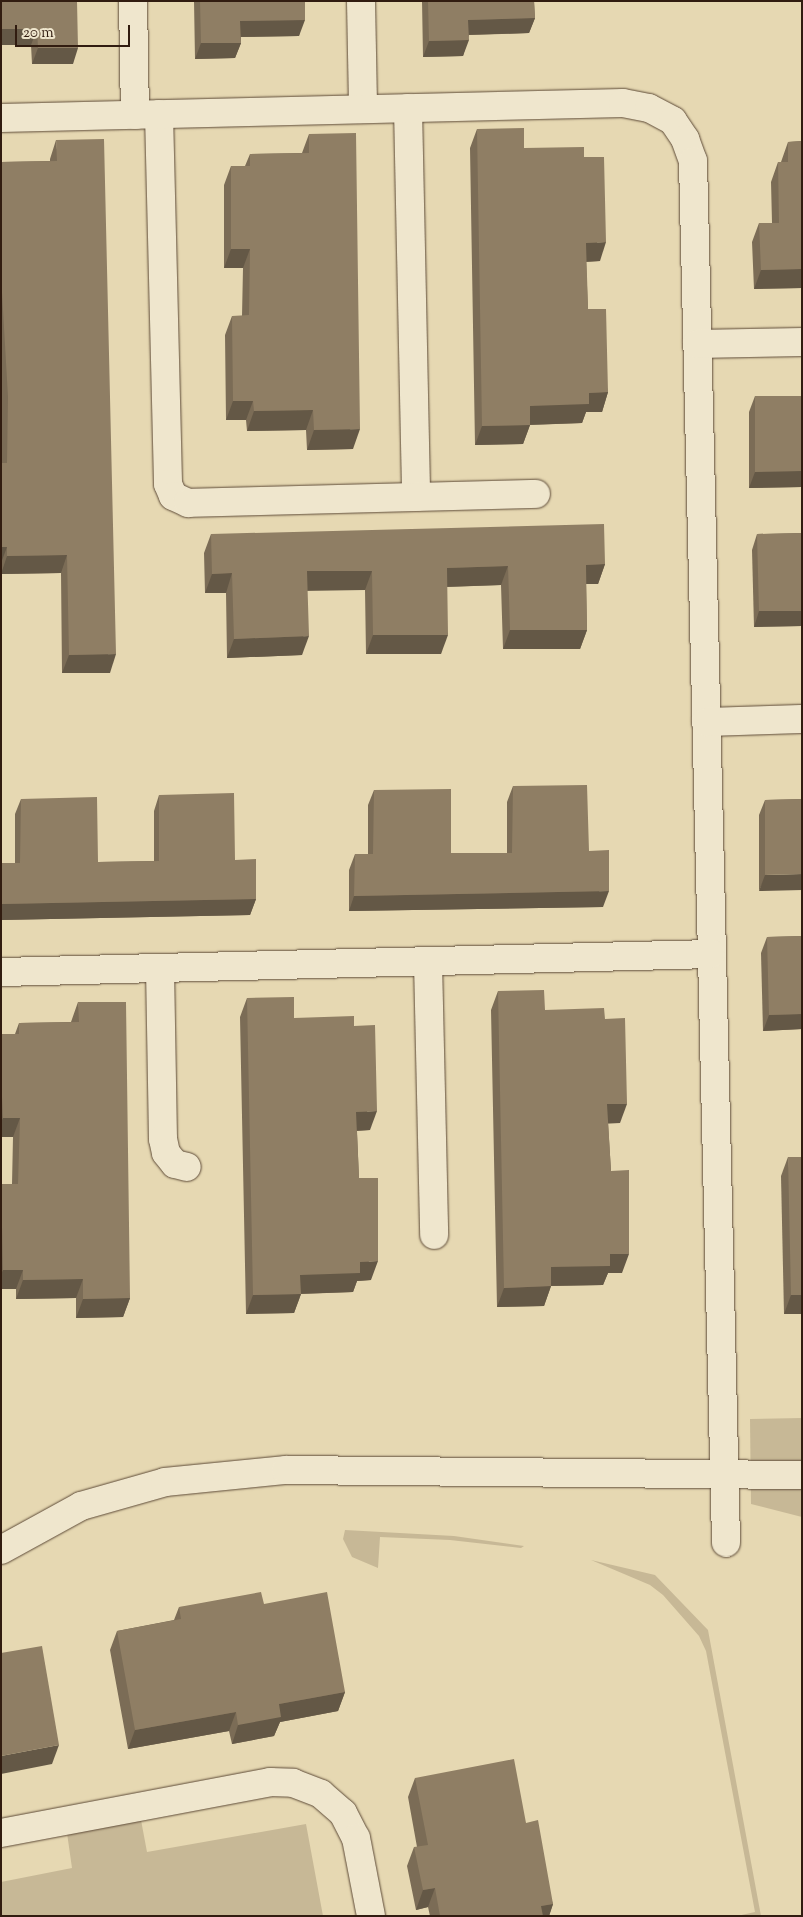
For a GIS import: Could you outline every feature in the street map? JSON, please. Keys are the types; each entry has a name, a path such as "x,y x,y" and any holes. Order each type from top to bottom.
{"street":[{"path":"133,1 147,115 168,484 174,496 188,503 536,494"},
{"path":"361,1 363,109"},
{"path":"1,118 623,103 649,108 673,121 685,139 693,161 726,1543"},
{"path":"408,108 416,497"},
{"path":"697,344 802,342"},
{"path":"706,722 802,719"},
{"path":"1,972 712,954"},
{"path":"428,962 434,1235"},
{"path":"160,968 163,1139 166,1153 175,1164 187,1167"},
{"path":"1,1550 82,1506 165,1482 286,1470 724,1471 802,1475"},
{"path":"1,1833 270,1782 293,1783 321,1794 343,1813 356,1838 371,1916"}],"shaded area":[{"path":"802,1418 802,1517 751,1504 750,1419"},
{"path":"345,1530 454,1536 524,1546 521,1548 450,1540 380,1537 378,1568 352,1557 343,1539"},
{"path":"591,1560 655,1575 708,1630 761,1916 737,1916 755,1912 706,1651 699,1636 663,1595 650,1585"},
{"path":"141,1820 147,1852 306,1824 323,1916 1,1916 1,1882 72,1868 67,1833"}],"building":[{"path":"1,1 77,1 78,48 38,48 37,29 1,29"},
{"path":"200,1 305,1 305,20 240,21 241,43 201,43"},
{"path":"428,1 534,1 535,18 468,20 469,40 429,41"},
{"path":"524,128 524,148 584,147 584,157 604,157 606,242 586,243 588,309 606,309 608,392 589,393 589,404 530,406 530,425 482,426 477,129"},
{"path":"356,133 360,429 314,430 313,410 254,411 253,401 233,401 232,316 249,315 250,249 231,249 231,166 250,166 250,154 309,153 309,134"},
{"path":"104,139 116,654 69,655 67,555 7,556 7,547 1,547 1,463 7,463 8,397 1,275 1,162 57,161 56,140"},
{"path":"802,141 802,269 761,270 759,223 779,223 778,162 788,162 788,142"},
{"path":"755,396 802,396 802,471 755,472"},
{"path":"604,524 605,564 586,565 587,630 510,630 508,566 447,568 448,635 373,635 372,571 307,571 309,636 234,639 232,573 212,574 211,534"},
{"path":"802,533 802,611 759,611 757,534"},
{"path":"587,785 589,851 609,850 609,891 354,896 355,854 373,854 374,790 451,789 451,853 512,853 513,786"},
{"path":"234,793 235,860 256,859 256,899 1,904 2,863 20,863 21,799 97,797 98,862 159,861 159,795"},
{"path":"802,799 802,874 765,875 765,800"},
{"path":"802,936 802,1014 769,1015 767,937"},
{"path":"544,990 545,1010 604,1008 605,1019 625,1018 627,1104 607,1104 611,1171 629,1170 629,1254 610,1254 610,1266 551,1267 551,1286 504,1288 498,991"},
{"path":"294,997 294,1018 354,1016 354,1026 375,1025 377,1111 356,1112 359,1178 378,1178 378,1261 360,1262 360,1273 300,1275 301,1294 253,1295 247,998"},
{"path":"78,1002 126,1002 130,1298 83,1299 83,1279 23,1280 23,1270 3,1270 1,1184 18,1184 20,1118 3,1118 1,1034 19,1034 19,1023 79,1022"},
{"path":"788,1157 802,1157 802,1295 791,1295"},
{"path":"261,1592 264,1604 327,1592 345,1692 279,1704 281,1717 238,1725 236,1712 135,1730 117,1631 181,1619 179,1607"},
{"path":"42,1646 59,1745 1,1756 1,1653"},
{"path":"514,1759 526,1823 538,1820 553,1904 541,1906 543,1916 440,1916 435,1888 423,1890 414,1847 428,1845 415,1778"}]}
